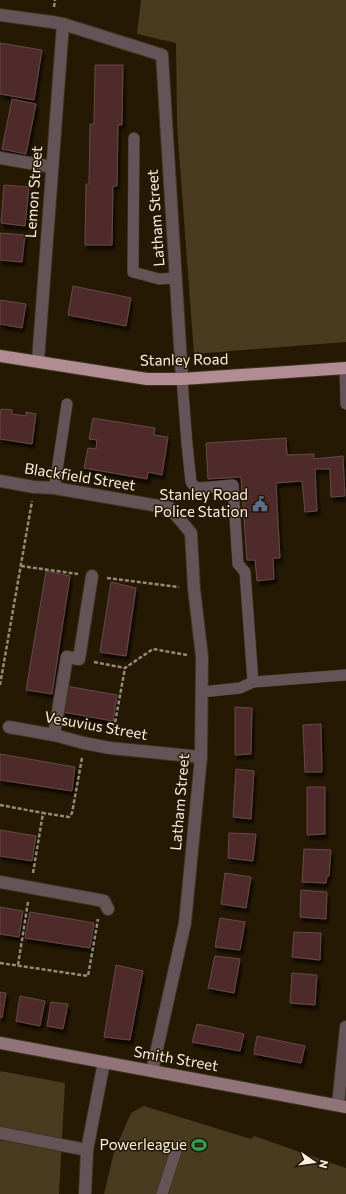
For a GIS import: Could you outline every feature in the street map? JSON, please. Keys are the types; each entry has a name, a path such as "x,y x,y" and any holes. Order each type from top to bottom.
{"main road":[{"name":"Stanley Road","path":"0,356 147,379 182,379 345,368"}],"street":[{"path":"0,15 63,24"},
{"name":"Latham Street","path":"63,24 162,55 182,379"},
{"name":"Lemon Street","path":"38,361 63,24"},
{"path":"0,158 52,167"},
{"name":"Blackfield Street","path":"0,481 34,487 54,488 170,508 191,533"},
{"name":"Latham Street","path":"152,1071 185,923 201,757 202,657 194,589 191,533"},
{"path":"54,735 67,657 79,659 92,576"},
{"name":"Vesuvius Street","path":"9,727 54,735 84,744 201,757"},
{"path":"0,882 104,904"},
{"path":"342,1106 346,1027"},
{"name":"Smith Street","path":"0,1043 342,1106"},
{"path":"85,1194 87,1150 104,1062"},
{"path":"0,1133 87,1150"}],"lane":[{"path":"134,138 133,272 159,279 176,278"},
{"path":"345,368 346,404"},
{"path":"182,379 191,482 194,486 199,488 233,485 238,564 245,572 253,682"},
{"path":"54,488 67,404"},
{"path":"202,692 240,688 253,682 346,675"},
{"path":"162,1194 178,1146"}],"path":[{"path":"0,684 34,487"},
{"path":"110,748 125,668 153,649 202,657"},
{"path":"79,659 125,668"},
{"path":"0,805 69,817 72,813 84,744"},
{"path":"18,965 43,813"},
{"path":"0,962 88,976 104,904"}],"shaded area":[{"path":"141,0 346,0 346,342 194,354 177,126 176,43 137,34"},
{"path":"0,1071 65,1083 59,1194 0,1194"},
{"name":"Powerleague","path":"144,1106 251,1139 254,1136 346,1168 346,1194 104,1194 114,1152 131,1113"}],"building":[{"path":"0,43 42,50 34,100 0,94"},
{"path":"95,65 123,65 122,125 118,125 117,186 113,186 112,245 85,245 86,184 89,184 90,124 94,124"},
{"path":"12,99 36,104 26,154 2,149"},
{"path":"4,185 29,187 25,226 1,223"},
{"path":"0,233 25,235 22,262 0,260"},
{"path":"73,286 131,298 126,326 68,315"},
{"path":"0,300 26,304 22,328 0,324"},
{"path":"1,409 12,410 12,414 26,416 26,412 36,414 32,444 0,439"},
{"path":"93,418 155,428 154,435 168,437 162,475 148,472 147,479 84,468 88,448 96,449 97,440 89,439"},
{"name":"Stanley Road Police Station","path":"286,438 287,455 314,454 314,459 343,456 345,496 331,497 330,469 315,469 317,511 305,512 302,481 276,483 280,558 273,558 274,579 257,581 255,560 247,560 241,477 208,479 206,443"},
{"path":"46,571 70,576 52,694 26,690"},
{"path":"111,582 136,588 126,656 100,652"},
{"path":"66,686 117,695 113,721 63,712"},
{"path":"235,707 252,708 251,754 235,755"},
{"path":"321,724 322,772 305,772 303,725"},
{"path":"0,754 75,767 72,791 0,780"},
{"path":"236,769 254,771 251,819 233,817"},
{"path":"307,787 325,787 325,834 307,835"},
{"path":"0,830 36,836 32,861 0,856"},
{"path":"229,833 256,834 253,861 228,858"},
{"path":"304,849 331,850 329,876 327,876 326,883 302,882"},
{"path":"225,873 251,877 246,908 221,904"},
{"path":"301,890 327,892 326,919 300,917"},
{"path":"0,907 23,911 19,937 0,934"},
{"path":"30,912 94,923 90,948 25,938"},
{"path":"220,918 245,922 240,950 215,947"},
{"path":"294,932 321,933 320,960 292,957"},
{"path":"215,956 240,959 234,993 208,988"},
{"path":"116,965 143,971 130,1040 104,1037"},
{"path":"292,973 317,975 315,1005 290,1003"},
{"path":"0,992 6,993 2,1018 0,1017"},
{"path":"20,996 45,1001 40,1026 16,1021"},
{"path":"51,1002 68,1004 63,1029 47,1026"},
{"path":"197,1024 244,1034 240,1051 192,1042"},
{"path":"257,1036 305,1046 301,1063 254,1054"}],"place":[{"name":"Stanley Road Police Station","path":"260,504"},
{"name":"Powerleague","path":"199,1145"}]}
